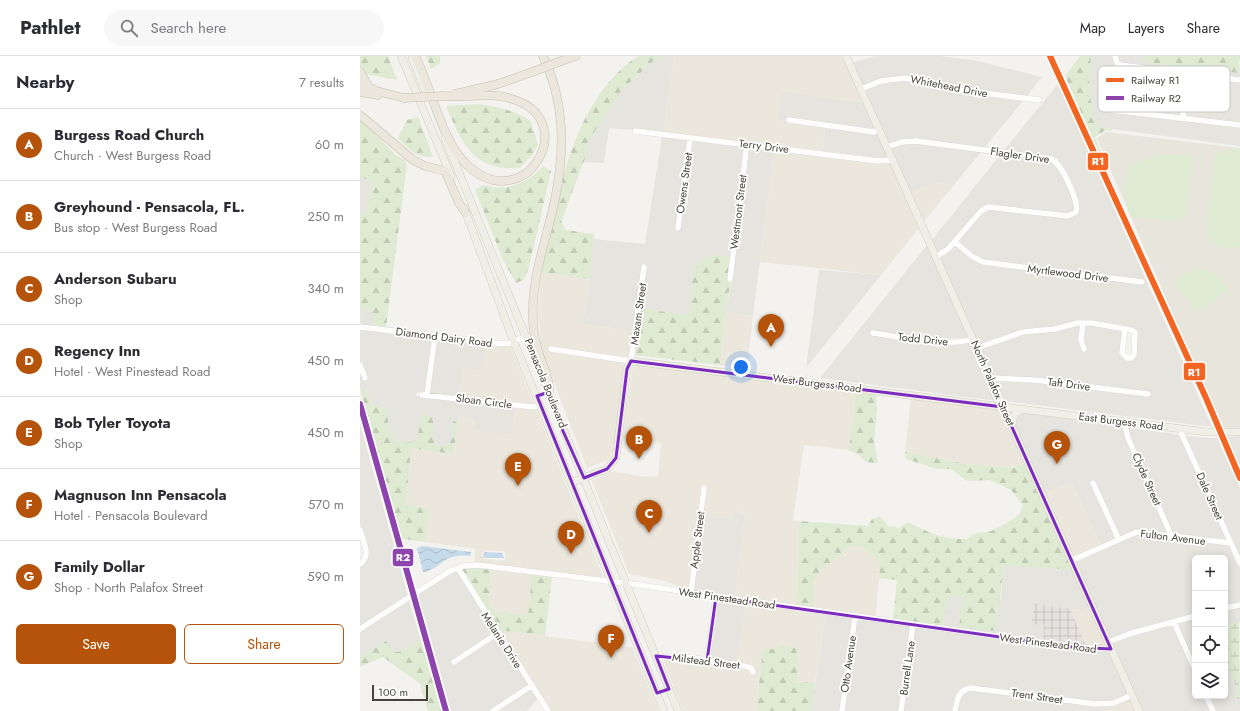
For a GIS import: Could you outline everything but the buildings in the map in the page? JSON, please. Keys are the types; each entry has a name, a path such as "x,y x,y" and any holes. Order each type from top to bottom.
{"highway":[{"path":"415,56 452,145 468,166 487,177 507,180 523,176 538,163 544,146 543,128 535,113 525,105 514,99 499,96 459,98 443,96"},
{"path":"543,56 557,96 562,134 561,162 555,199 537,270 533,297 535,342 550,384 548,392"},
{"path":"360,92 404,98 443,96 491,86 576,56"},
{"path":"360,72 371,89"},
{"path":"360,84 371,89 404,98"},
{"path":"360,115 413,160 425,166 445,170 459,203 466,213"}],"main road":[{"name":"Pensacola Boulevard","path":"401,56 466,213 514,342 613,582 664,711"},
{"name":"Pensacola Boulevard","path":"411,56 562,423 678,711"},
{"name":"North Palafox Street","path":"846,56 1139,711"},
{"path":"514,342 528,348 548,392 537,396"},
{"path":"572,482 607,468 616,458 627,369 631,361"},
{"name":"West Burgess Road","path":"631,361 1003,407"},
{"name":"East Burgess Road","path":"1003,407 1181,429 1219,433 1240,432"},
{"path":"1011,424 1015,414 1024,409"},
{"path":"638,647 650,642"},
{"path":"657,693 668,689"}],"street":[{"path":"1115,56 1117,63 1128,66"},
{"name":"Whitehead Drive","path":"861,89 881,81 905,78 959,90 1039,100"},
{"path":"1230,79 1240,80"},
{"path":"1129,112 1240,125"},
{"path":"1183,112 1183,118"},
{"path":"788,120 874,132 879,130"},
{"name":"Terry Drive","path":"635,131 878,161 892,160"},
{"name":"Owens Street","path":"678,228 690,138"},
{"name":"Flagler Drive","path":"887,147 902,142 916,141 1051,159 1060,165 1077,204 1077,210 1074,214 1068,216 988,207 981,211 948,249 936,257"},
{"name":"Westmont Street","path":"730,279 747,144"},
{"name":"Myrtlewood Drive","path":"955,242 978,260 1142,282"},
{"name":"Maxam Street","path":"631,361 644,267"},
{"path":"1083,323 1081,340 1084,349"},
{"path":"977,348 1023,332 1055,329 1083,323 1125,329 1135,332 1134,355 1131,358 1127,358 1122,353 1125,329"},
{"name":"Diamond Dairy Road","path":"360,327 502,344 514,342 526,336"},
{"name":"Todd Drive","path":"873,333 939,342 962,342 973,339"},
{"name":"Sloan Circle","path":"435,336 424,395 533,407 541,406"},
{"name":"West Burgess Road","path":"551,350 631,361"},
{"path":"360,365 365,378"},
{"name":"Taft Drive","path":"990,378 1034,380 1148,394"},
{"name":"Clyde Street","path":"1124,422 1128,438 1172,537"},
{"name":"Dale Street","path":"1181,429 1182,435 1240,563"},
{"path":"1093,483 1119,540"},
{"name":"Apple Street","path":"691,593 704,488"},
{"path":"360,530 367,553 366,560 360,564"},
{"name":"Fulton Avenue","path":"1072,560 1137,532 1145,531 1172,537 1231,543"},
{"name":"West Pinestead Road","path":"360,629 458,568 473,565 484,565 627,583 1072,647 1110,645 1192,617"},
{"name":"Melanie Drive","path":"458,568 548,711"},
{"path":"707,661 716,597"},
{"path":"1228,607 1240,605"},
{"name":"Otto Avenue","path":"842,711 855,616"},
{"path":"1174,622 1192,663"},
{"name":"Burrell Lane","path":"901,711 913,624"},
{"path":"454,662 498,633"},
{"name":"Milstead Street","path":"657,659 668,656 745,666 751,668 753,672"},
{"path":"492,711 532,686"},
{"name":"Trent Street","path":"955,711 960,693 970,688 1096,704 1114,703 1132,695"},
{"path":"1207,699 1213,711"}],"highlighted area":[{"path":"631,361 1003,407 1111,649 1072,647 716,597 707,661 656,656 669,689 657,693 537,396 546,393 584,478 607,469 616,458 627,369"}],"shaded area":[{"path":"665,56 674,56 663,132 609,128 604,163 584,162 587,143 622,90 652,62"},
{"path":"674,56 844,56 865,103 782,91 779,120 825,128 823,151 663,132"},
{"path":"875,56 940,56 973,60 1042,77 1026,97 960,88 906,76 880,79 862,87 851,63"},
{"path":"1091,56 1113,56 1116,65 1123,66 1098,66 1098,112 1117,112 1240,128 1240,146 1097,127 1091,109 1089,74"},
{"path":"1117,56 1143,56 1143,62 1178,66 1145,66 1121,63"},
{"path":"1240,63 1240,78 1230,77 1230,72 1238,73"},
{"path":"905,80 1023,101 984,148 916,139 901,140 888,145 863,90 881,83"},
{"path":"1230,81 1240,82 1240,123 1185,116 1184,112 1230,112"},
{"path":"1058,84 1212,427 1003,401 993,380 1034,382 1149,396 1149,392 1034,378 991,376 979,349 1023,334 1055,331 1081,325 1079,340 1083,351 1086,350 1083,340 1085,325 1092,325 1123,331 1121,354 1126,360 1131,361 1136,355 1137,332 1132,328 1092,321 1077,321 1055,327 1022,330 978,345 939,258 955,245 972,259 983,264 1144,284 1144,280 984,260 974,255 958,242 982,213 989,209 1068,219 1077,213 1079,203 1058,160 1051,157 1004,150"},
{"path":"782,91 865,103 876,129 787,118 787,121 778,120"},
{"path":"1149,112 1181,112 1181,116"},
{"path":"825,128 878,133 890,159 823,151"},
{"path":"1106,132 1240,148 1240,428 1222,428 1097,138"},
{"path":"662,137 744,146 730,258 700,259 693,270 689,316 641,308 638,329 646,265 643,265 634,331 583,324 590,279 593,239 645,244"},
{"path":"916,143 981,152 953,186 938,182 910,193 889,148 902,144"},
{"path":"748,147 774,150 753,316 725,312 732,281"},
{"path":"774,150 878,163 892,163 920,227 881,275 760,262"},
{"path":"1001,154 1051,161 1058,166 1076,204 1075,209 1068,214 988,205 947,248 937,254 931,241"},
{"path":"360,178 371,180 368,213 360,212"},
{"path":"938,182 953,186 923,223 910,193"},
{"path":"928,244 970,338 939,339 872,331 871,335 915,341 962,344 972,342 998,401 820,378"},
{"path":"819,270 881,275 806,368"},
{"path":"541,272 590,279 583,324 634,331 630,354 626,358 549,347 549,351 624,362 613,450 608,460 587,468 542,352 538,314"},
{"path":"362,308 373,310 373,325 480,339 360,325"},
{"path":"725,312 753,316 747,369 720,365"},
{"path":"360,330 485,344 482,370 463,368 459,396 417,392 416,396 516,407 512,435 473,430 459,417 458,422 453,422 452,438 449,445 436,445 432,440 434,428 419,426 416,443 394,440 388,425 388,412 385,408 372,405 367,391 360,388"},
{"path":"485,344 510,345 534,405 459,396 463,367 482,370"},
{"path":"642,365 856,391 849,450 804,445 793,520 799,521 797,606 735,597 745,513 733,511 732,519 702,516 705,486 702,486 689,591 666,581 629,574 592,481 614,471 639,476 656,477 658,475 660,443 623,438 632,370 634,366"},
{"path":"911,398 1002,410 1026,462 1013,468 966,464 905,452"},
{"path":"516,407 536,409 604,579 474,562 475,549 425,542 429,509 406,504 411,448 453,454 459,416 475,419 474,430 512,434","holes":["485,550 502,551 505,553 506,559 501,561 485,559 481,554"]},
{"path":"1022,412 1122,426 1169,534 1137,529 1120,537 1094,480 1091,482 1116,538 1101,545 1072,483 1044,494 1013,424 1015,418"},
{"path":"360,425 408,596 360,626 360,567 365,563 368,557 360,523"},
{"path":"1126,427 1180,435 1228,541 1174,535"},
{"path":"1184,435 1217,438 1240,488 1240,559"},
{"path":"1240,436 1240,468 1226,437"},
{"path":"1072,483 1101,545 1073,557 1044,494"},
{"path":"733,511 745,513 735,597 693,591 702,516 732,519"},
{"path":"1138,534 1230,545 1240,568 1240,603 1228,605 1228,555 1192,555 1192,615 1109,639 1075,563"},
{"path":"849,547 862,547 874,556 880,564 876,616 813,608 813,583 819,572"},
{"path":"1004,564 1074,570 1091,607 1083,610 1062,609 1044,625 1043,641 833,610 943,626 948,596 1001,599"},
{"path":"491,568 532,573 528,616 496,611 489,605"},
{"path":"457,571 495,632 451,661 453,664 497,636 529,685 489,711 451,711 418,594"},
{"path":"717,599 734,602 734,605 745,606 737,663 709,659"},
{"path":"409,600 421,641 399,652 395,652 386,641 360,657 360,631"},
{"path":"734,602 797,610 797,612 826,614 815,682 797,683 798,660 796,648 783,646 775,649 763,649 756,711 683,711 663,659 745,668 751,671 752,674 755,673 752,666 737,663 745,606 734,605"},
{"path":"1034,604 1070,609 1086,646 1043,641 1044,625 1032,624"},
{"path":"1091,607 1108,647 1086,646 1070,609 1083,610"},
{"path":"1240,607 1240,622 1235,622 1228,626 1228,610"},
{"path":"826,614 853,618 840,711 811,711"},
{"path":"856,619 911,626 899,711 844,711"},
{"path":"1192,619 1192,659 1177,623"},
{"path":"1173,624 1192,668 1192,699 1205,699 1210,711 1141,711 1111,643"},
{"path":"914,627 1072,649 1110,651 1129,694 1113,700 1096,702 969,685 958,692 953,711 902,711"},
{"path":"498,630 632,647 659,711 550,711"},
{"path":"1228,668 1231,671 1234,678 1237,699 1240,698 1240,711 1215,711 1209,699 1228,699"},
{"path":"531,689 537,699 527,711 496,711"},
{"path":"970,690 1107,706 1108,711 957,711 961,695"},
{"path":"1131,697 1137,711 1108,711 1107,706"}],"green space":[{"path":"360,56 388,56 397,80 366,74 360,70"},
{"path":"426,56 440,56 440,63 431,69"},
{"path":"638,56 665,56 652,62 622,90 587,143 585,158 561,222 566,230 594,234 590,279 541,272 561,184 570,154 582,125 597,99 615,75"},
{"path":"1080,56 1091,56 1090,92 1092,110 1097,127 1112,129 1111,131 1106,130 1095,138 1103,157 1103,161 1065,76"},
{"path":"1143,56 1240,56 1238,73 1230,72 1230,66 1178,66 1143,62"},
{"path":"480,104 507,110 531,121 538,145 532,155 520,168 504,168 491,165 480,160 464,144 446,106"},
{"path":"418,117 433,157 422,156 413,152 398,138 407,120"},
{"path":"360,119 396,155 404,159 407,164 386,327 373,325 373,310 362,308 360,324 360,212 368,213 371,180 360,178"},
{"path":"1231,149 1240,149 1240,246 1228,249 1218,246 1210,239 1206,227 1215,151 1220,152 1220,155"},
{"path":"1163,154 1193,155 1187,214 1179,221 1131,217 1122,192 1129,171 1136,163 1142,160"},
{"path":"543,166 551,171 528,271 524,280 516,283 503,260 475,190 483,185 500,188 516,185 530,178"},
{"path":"720,254 730,258 731,281 725,312 720,365 634,355 641,308 689,316 693,270 700,259"},
{"path":"1197,269 1212,272 1219,277 1228,290 1201,311 1196,311 1175,284 1183,275"},
{"path":"360,388 367,391 372,405 385,408 388,412 388,425 394,440 416,443 422,413 432,417 434,428 433,440 436,445 449,445 452,438 453,421 458,422 453,454 411,448 406,504 429,509 425,542 402,539"},
{"path":"856,391 876,393 877,409 874,441 878,463 865,462 860,455 849,450"},
{"path":"905,452 966,464 1013,468 1026,462 1074,570 1004,565 996,631 959,627 963,597 948,596 943,626 893,619 897,580 879,578 880,564 874,556 862,547 849,547 819,572 813,583 813,608 797,606 799,521 868,526 872,519 880,516 888,526 899,528 908,522 944,537 968,539 973,534 991,531 1020,514 1023,505 1011,490 990,480 967,481 951,469 937,469 906,459"},
{"path":"473,567 491,568 489,605 496,611 528,616 532,573 552,576 545,636 498,630 460,570"},
{"path":"1239,621 1240,698 1237,699 1233,677 1228,668 1228,628 1233,623"},
{"path":"386,641 395,652 399,652 421,641 441,711 428,711 420,684 383,657 360,667 360,657"},
{"path":"783,645 796,648 798,660 797,683 815,682 811,711 756,711 763,649 775,649"}],"water":[{"path":"423,546 471,553 470,556 455,556 445,560 426,572 423,572 417,548"},
{"path":"485,552 502,553 504,558 485,558 483,555"}],"rail line":[{"name":"R1","path":"1050,56 1206,398 1240,478"},
{"name":"R2","path":"360,404 446,711"}],"place":[{"name":"Burgess Road Church","path":"771,347"},
{"name":"Greyhound - Pensacola, FL.","path":"639,459"},
{"name":"Family Dollar","path":"1057,464"},
{"name":"Bob Tyler Toyota","path":"518,486"},
{"name":"Anderson Subaru","path":"649,533"},
{"name":"Regency Inn","path":"571,554"},
{"name":"Magnuson Inn Pensacola","path":"611,658"}]}
